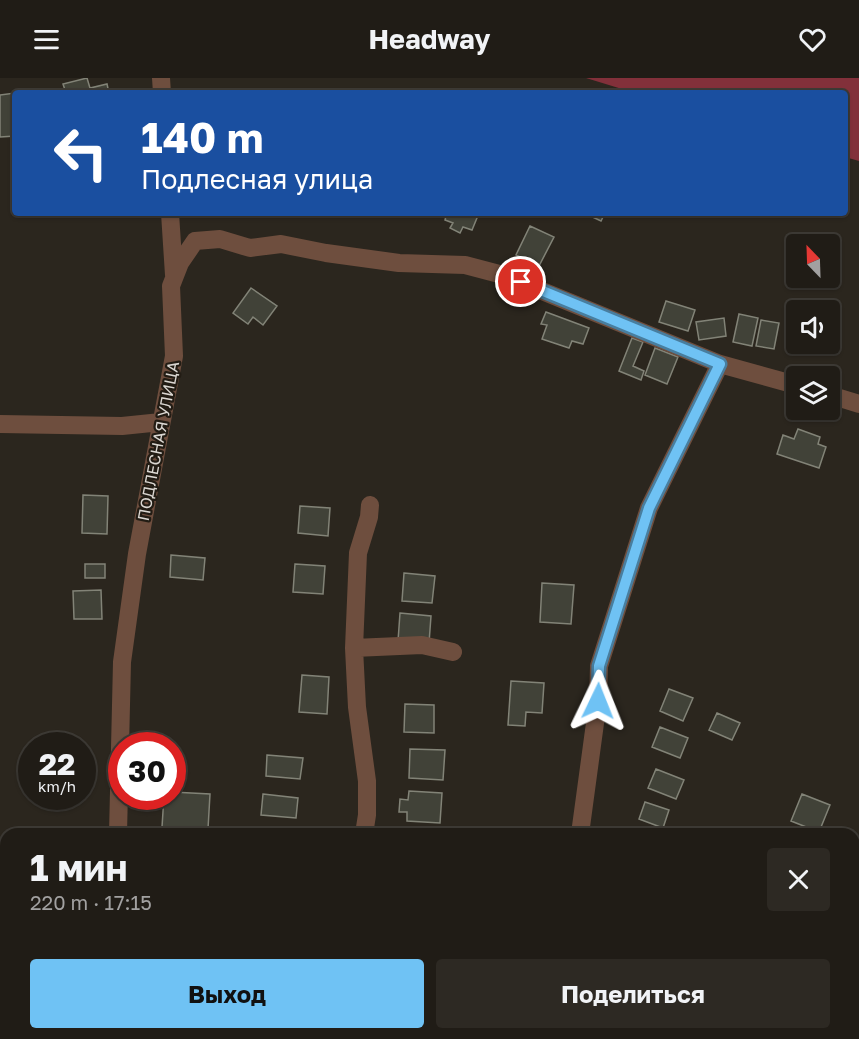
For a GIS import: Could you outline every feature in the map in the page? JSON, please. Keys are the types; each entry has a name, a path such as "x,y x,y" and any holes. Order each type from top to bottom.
{"street":[{"path":"170,216 175,277"},
{"name":"ПОДЛЕСНАЯ УЛИЦА","path":"118,828 123,662 137,554 174,356 171,286 180,263 195,241 220,239 250,248 281,244 399,263 465,266 503,275 720,364 786,382"},
{"path":"581,828 598,701 599,666 649,508 720,364"},
{"path":"840,398 859,404"},
{"path":"0,424 122,426 161,422"},
{"path":"365,828 367,782 357,707 354,648 358,553 369,517 370,505"},
{"path":"354,648 422,645 453,652"}],"shaded area":[{"path":"586,78 859,78 859,161 848,158 848,90 625,90"}],"building":[{"path":"87,78 90,88 107,84 108,90 65,90 63,84"},
{"path":"12,93 12,136 0,137 0,95"},
{"path":"446,216 478,216 472,230 463,227 460,233 450,228 453,223 445,220"},
{"path":"590,216 604,216 601,221"},
{"path":"530,226 554,237 539,266 516,255"},
{"path":"251,288 277,306 263,325 253,317 248,324 233,313"},
{"path":"666,301 695,310 688,331 659,322"},
{"path":"546,312 589,328 583,344 572,341 569,348 542,339 547,325 541,324"},
{"path":"739,314 758,318 752,346 733,342"},
{"path":"724,318 726,336 699,340 696,322"},
{"path":"761,320 779,323 774,349 756,346"},
{"path":"632,338 643,342 633,366 644,371 641,380 619,371"},
{"path":"655,348 678,357 667,384 645,375"},
{"path":"798,429 820,437 818,444 826,447 819,468 777,454 783,435 794,439"},
{"path":"83,495 108,496 107,534 82,533"},
{"path":"300,506 330,508 328,536 298,533"},
{"path":"171,555 205,558 203,580 170,577"},
{"path":"85,564 105,564 105,578 85,578"},
{"path":"295,564 325,566 323,594 293,592"},
{"path":"404,573 435,576 432,603 402,601"},
{"path":"542,583 574,585 571,624 540,622"},
{"path":"101,590 102,619 74,619 73,591"},
{"path":"400,613 431,616 429,643 398,641"},
{"path":"302,675 329,677 327,714 299,712"},
{"path":"511,681 544,683 542,713 526,712 525,726 508,725"},
{"path":"669,689 693,698 683,721 660,711"},
{"path":"405,704 434,705 434,733 404,732"},
{"path":"717,713 740,723 732,740 709,730"},
{"path":"660,727 688,738 680,758 652,747"},
{"path":"410,749 445,750 443,780 409,778"},
{"path":"267,755 303,758 300,779 266,776"},
{"path":"656,769 684,780 676,799 648,788"},
{"path":"409,791 442,793 440,823 407,821 407,812 399,812 400,799 408,800"},
{"path":"186,793 210,794 208,828 162,827 163,810 186,810"},
{"path":"263,794 298,798 296,818 261,815"},
{"path":"802,794 830,805 821,828 809,828 791,821"},
{"path":"645,802 669,810 663,828 639,819"}],"route":[{"path":"521,282 720,364 649,508 599,666 598,701"}]}
